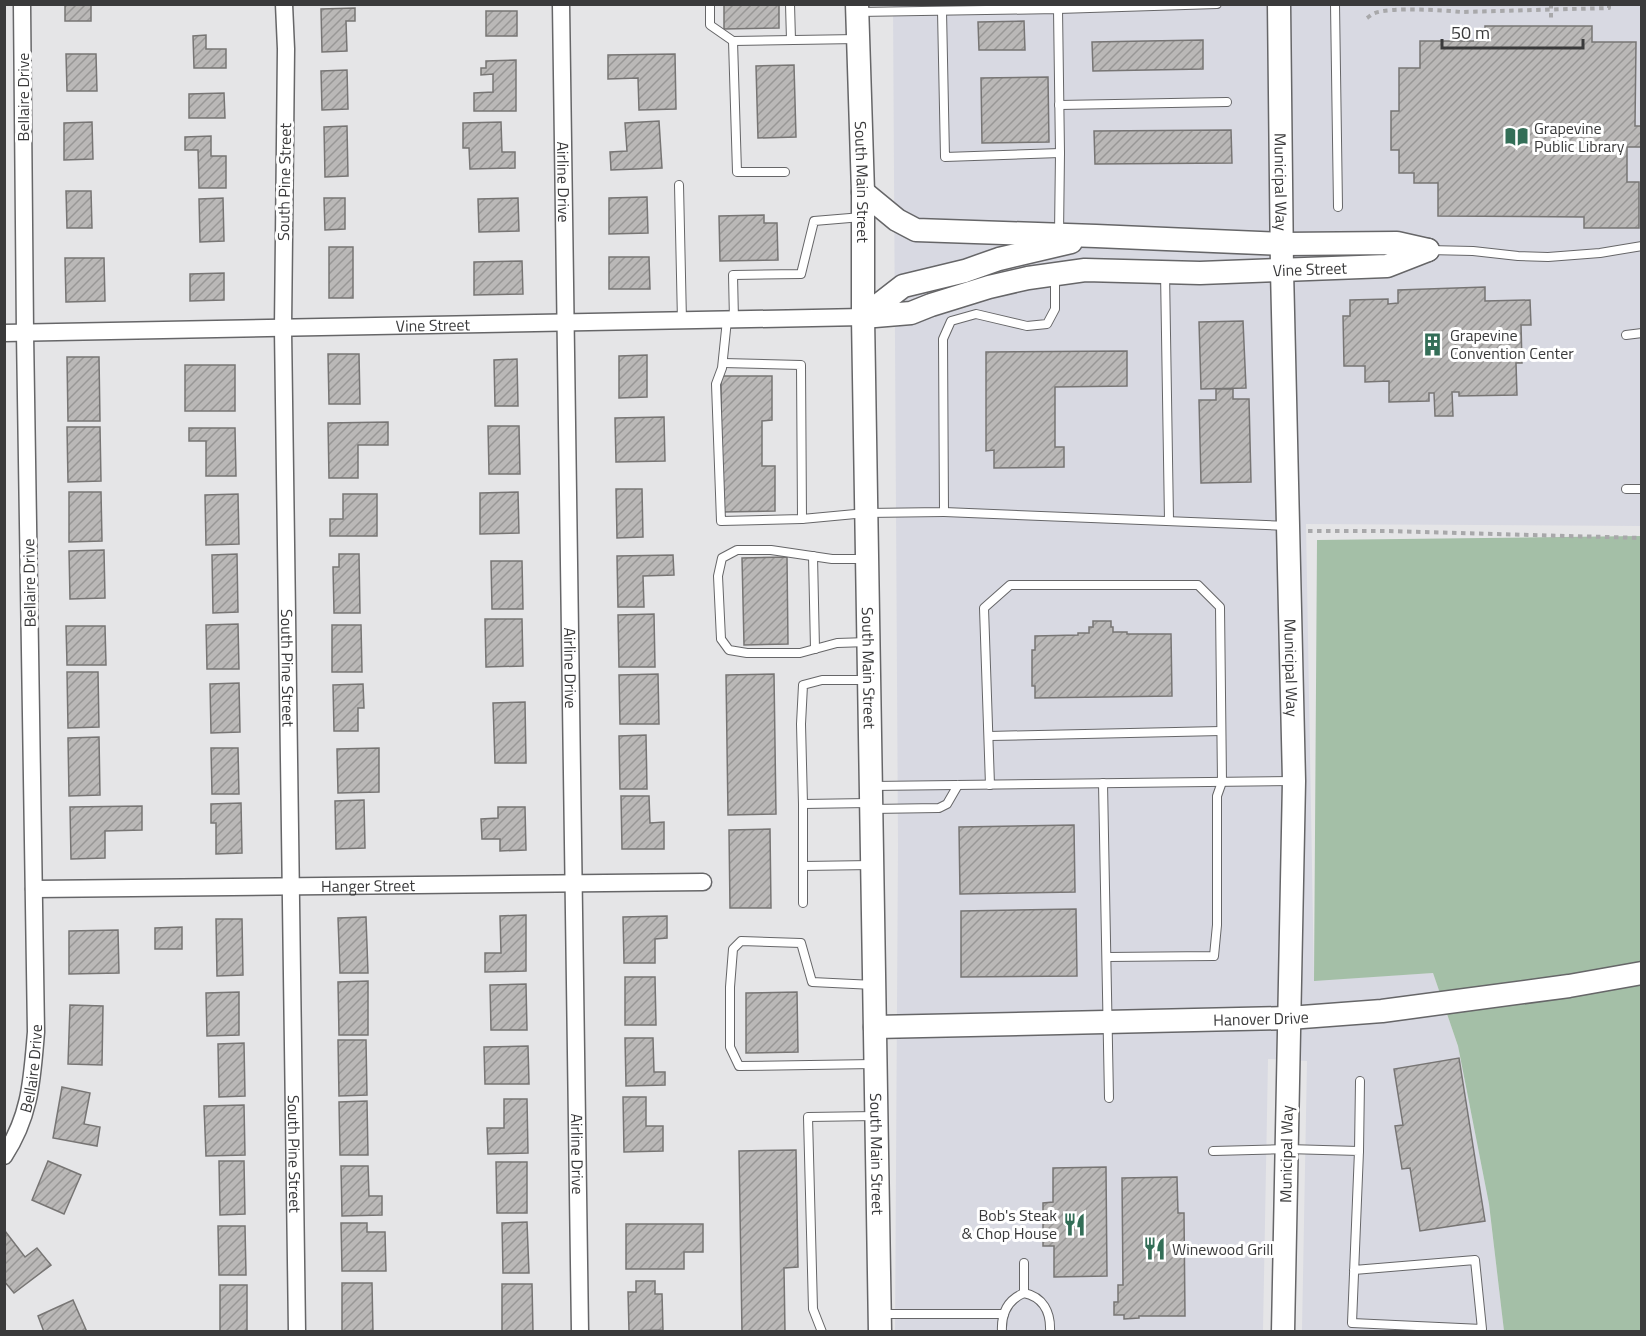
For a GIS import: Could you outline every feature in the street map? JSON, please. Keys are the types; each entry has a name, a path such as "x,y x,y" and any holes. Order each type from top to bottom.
{"street":[{"name":"Bellaire Drive","path":"4,1156 24,1119 31,1083 36,1032 22,4"},
{"name":"South Pine Street","path":"284,4 286,49 283,329 297,1332"},
{"name":"Airline Drive","path":"561,4 580,1332"},
{"name":"Municipal Way","path":"1279,4 1282,270 1298,528 1283,1332"},
{"name":"South Main Street","path":"857,8 863,192 863,317 880,1323"},
{"name":"Vine Street","path":"863,192 897,220 916,230 1282,244 1397,243 1428,250"},
{"name":"Vine Street","path":"863,317 903,286 1096,236"},
{"name":"Vine Street","path":"4,333 863,317 911,314 931,305 989,287 1085,270 1200,273 1387,266 1428,250"},
{"name":"Hanger Street","path":"34,889 703,882"},
{"name":"Hanover Drive","path":"875,1027 1289,1018 1382,1011 1569,986 1641,973"}],"lane":[{"path":"710,4 710,25 734,41 858,39"},
{"path":"790,4 791,40"},
{"path":"1335,4 1338,207"},
{"path":"857,8 942,11 1215,5"},
{"path":"1058,9 1059,234"},
{"path":"942,11 945,157 1060,153"},
{"path":"734,41 737,172 785,172"},
{"path":"1059,105 1227,102"},
{"path":"679,185 682,321"},
{"path":"863,217 814,221 801,274 733,275 731,320 723,363 716,384 721,520 802,519 866,513 944,512 1169,520 1298,528"},
{"path":"1428,250 1548,257 1600,253 1641,246"},
{"path":"1165,272 1169,520"},
{"path":"944,512 943,339 951,321 976,314 1027,326 1047,324 1055,309 1055,274"},
{"path":"1626,335 1641,333"},
{"path":"723,363 801,365 802,519"},
{"path":"1626,489 1641,489"},
{"path":"867,560 832,560 771,549 737,550 722,558 718,576 721,639 729,650 747,653 800,653 837,643 868,642"},
{"path":"813,556 814,649"},
{"path":"990,785 984,608 1010,585 1198,585 1220,607 1222,782 1217,796 1214,956 1107,957"},
{"path":"803,903 801,724 803,685 822,680 869,680"},
{"path":"989,736 1221,731"},
{"path":"803,804 871,799 958,785 1294,781"},
{"path":"1103,783 1109,1098"},
{"path":"871,799 939,808 947,804 958,785"},
{"path":"803,866 872,866"},
{"path":"874,985 812,982 801,943 741,941 733,949 730,987 730,1047 739,1066 876,1064"},
{"path":"1354,1270 1475,1260 1482,1329 1352,1323 1360,1081"},
{"path":"822,1332 813,1309 808,1117 877,1116"},
{"path":"1213,1151 1359,1150"},
{"path":"1024,1263 1024,1293"},
{"path":"1002,1332 1004,1314 1008,1305 1011,1300 1024,1293 1037,1298 1046,1308 1050,1332"},
{"path":"880,1323 1004,1314"}],"path":[{"path":"1367,18 1376,12 1393,10 1446,7 1461,12 1551,7 1609,8 1609,4"},
{"path":"1551,7 1551,19"},
{"path":"1298,528 1641,538"}],"shaded area":[{"path":"893,5 1641,5 1641,526 1306,524 1314,980 1433,973 1458,1046 1489,1204 1504,1331 1302,1331 1307,1061 1268,1059 1263,1331 895,1331 898,845"}],"green space":[{"path":"1641,536 1641,1331 1504,1331 1489,1204 1458,1046 1433,973 1314,981 1317,540"}],"building":[{"path":"65,4 91,4 91,21 65,21"},
{"path":"724,4 779,4 779,28 724,29"},
{"path":"355,8 355,21 346,21 347,51 322,52 321,9"},
{"path":"486,11 517,11 517,36 486,36"},
{"path":"1024,21 1025,50 979,50 978,22"},
{"name":"Grapevine Public Library","path":"1485,26 1592,26 1592,42 1636,42 1635,126 1642,126 1642,147 1627,147 1627,182 1639,182 1639,228 1584,228 1584,217 1438,216 1438,183 1414,183 1414,173 1399,173 1399,150 1391,150 1391,111 1399,111 1399,68 1420,68 1420,41 1485,41"},
{"path":"206,35 206,49 226,49 226,68 194,68 193,36"},
{"path":"1203,40 1203,69 1093,71 1092,42"},
{"path":"66,54 96,54 97,91 67,91"},
{"path":"675,54 676,109 639,110 638,78 608,79 608,55"},
{"path":"516,60 516,111 474,111 474,93 493,92 493,74 481,75 481,68 486,68 486,61"},
{"path":"794,65 796,137 758,138 756,66"},
{"path":"347,70 348,109 322,110 321,71"},
{"path":"1048,77 1049,142 982,143 981,78"},
{"path":"224,93 225,118 189,118 189,94"},
{"path":"659,121 662,168 611,170 610,152 627,151 625,123"},
{"path":"92,122 93,159 64,160 64,123"},
{"path":"501,122 502,152 515,152 515,168 470,169 469,148 463,148 463,123"},
{"path":"347,126 348,176 325,177 324,127"},
{"path":"1231,130 1232,163 1095,164 1094,131"},
{"path":"211,136 211,156 226,156 226,188 199,188 198,150 185,150 185,137"},
{"path":"66,191 91,191 92,228 67,228"},
{"path":"647,197 648,233 609,234 609,198"},
{"path":"223,198 224,241 200,242 199,199"},
{"path":"324,198 345,198 345,229 325,230"},
{"path":"518,198 519,231 479,232 478,199"},
{"path":"764,215 764,223 777,223 778,260 720,261 719,216"},
{"path":"329,247 353,247 353,298 329,298"},
{"path":"609,257 649,257 650,289 609,289"},
{"path":"65,258 104,258 105,301 66,302"},
{"path":"522,261 523,294 474,295 474,262"},
{"path":"224,273 224,300 190,301 190,274"},
{"name":"Grapevine Convention Center","path":"1485,287 1485,301 1530,300 1531,325 1521,325 1522,363 1516,363 1517,395 1459,396 1459,392 1452,392 1453,416 1435,416 1434,393 1429,393 1429,401 1389,402 1389,381 1365,382 1365,366 1344,366 1343,316 1350,316 1350,300 1388,299 1388,304 1398,303 1398,290"},
{"path":"1243,321 1246,388 1201,389 1199,322"},
{"path":"1127,351 1127,386 1055,387 1055,447 1064,447 1064,467 994,468 994,450 986,451 986,352"},
{"path":"328,354 359,354 360,404 329,404"},
{"path":"647,355 647,397 619,398 619,356"},
{"path":"67,357 99,357 100,421 68,421"},
{"path":"517,359 518,406 495,406 494,360"},
{"path":"185,365 235,365 235,411 185,411"},
{"path":"721,376 772,376 772,420 762,421 762,466 775,466 775,511 722,512"},
{"path":"1216,389 1233,389 1233,399 1249,399 1251,482 1201,483 1199,400 1216,400"},
{"path":"664,417 665,461 616,462 615,418"},
{"path":"388,422 388,445 358,445 358,478 329,478 328,423"},
{"path":"488,426 519,426 520,474 489,474"},
{"path":"67,427 100,427 101,481 68,482"},
{"path":"189,428 235,428 236,476 206,476 206,441 189,441"},
{"path":"616,489 642,489 643,537 617,538"},
{"path":"69,492 101,492 102,541 69,542"},
{"path":"518,492 519,533 480,534 480,493"},
{"path":"238,494 239,544 206,545 205,495"},
{"path":"343,494 377,494 377,536 330,536 330,519 343,519"},
{"path":"104,550 105,598 70,599 69,551"},
{"path":"237,554 238,612 213,613 212,555"},
{"path":"339,554 359,554 360,613 334,613 333,567 339,567"},
{"path":"673,555 674,575 643,576 644,607 618,607 617,556"},
{"path":"787,557 788,644 744,645 742,558"},
{"path":"491,561 522,561 523,609 492,609"},
{"path":"654,614 655,667 619,667 618,615"},
{"path":"485,619 522,619 523,666 486,667"},
{"path":"1093,621 1111,621 1113,632 1171,634 1172,696 1035,698 1035,686 1032,686 1032,650 1035,650 1035,636 1089,633 1089,627 1093,627"},
{"path":"238,624 239,669 207,669 206,625"},
{"path":"332,625 361,625 362,672 332,672"},
{"path":"66,626 105,626 106,665 67,665"},
{"path":"67,672 98,672 99,727 68,728"},
{"path":"658,674 659,724 620,724 619,675"},
{"path":"774,674 776,814 728,815 726,675"},
{"path":"239,683 240,732 211,733 210,684"},
{"path":"363,684 364,708 358,708 358,731 334,731 333,685"},
{"path":"525,702 526,763 495,763 493,703"},
{"path":"646,735 647,789 620,789 619,736"},
{"path":"99,737 100,795 69,796 68,738"},
{"path":"211,748 238,748 239,794 212,794"},
{"path":"379,748 379,792 338,793 337,749"},
{"path":"621,796 649,796 650,823 664,822 664,849 622,849"},
{"path":"364,800 365,848 336,849 335,801"},
{"path":"241,803 242,853 216,854 216,823 211,823 211,804"},
{"path":"142,806 142,830 105,831 105,858 71,859 70,807"},
{"path":"498,807 525,807 526,850 500,851 500,839 482,839 481,819 498,818"},
{"path":"1074,825 1075,892 960,894 959,827"},
{"path":"770,829 771,908 730,908 729,830"},
{"path":"1076,909 1077,976 961,977 961,911"},
{"path":"526,915 526,971 485,972 485,953 501,953 500,916"},
{"path":"667,916 667,938 655,939 655,963 624,963 623,917"},
{"path":"366,917 368,973 340,973 338,918"},
{"path":"216,919 242,919 243,975 217,976"},
{"path":"182,927 182,949 155,949 155,928"},
{"path":"118,930 119,973 69,974 69,931"},
{"path":"625,977 655,977 656,1025 625,1025"},
{"path":"368,981 368,1035 339,1035 338,982"},
{"path":"526,984 527,1030 491,1030 490,985"},
{"path":"239,992 239,1035 207,1036 206,993"},
{"path":"797,992 798,1052 746,1053 746,993"},
{"path":"70,1005 103,1006 102,1065 68,1064"},
{"path":"625,1038 653,1038 654,1072 665,1072 665,1085 626,1086"},
{"path":"338,1040 366,1040 367,1095 339,1096"},
{"path":"244,1043 245,1096 219,1097 218,1044"},
{"path":"528,1046 529,1084 485,1084 484,1047"},
{"path":"1459,1058 1485,1221 1420,1231 1410,1168 1402,1169 1395,1126 1403,1125 1394,1069"},
{"path":"62,1087 90,1093 84,1124 100,1127 97,1146 53,1138"},
{"path":"623,1097 646,1097 646,1126 663,1126 663,1151 624,1152"},
{"path":"504,1099 527,1099 528,1153 488,1154 487,1128 504,1128"},
{"path":"367,1101 368,1155 340,1155 339,1102"},
{"path":"244,1105 245,1155 206,1156 204,1106"},
{"path":"796,1150 798,1267 784,1268 785,1332 742,1332 739,1151"},
{"path":"48,1161 81,1175 64,1214 32,1200"},
{"path":"219,1161 244,1161 245,1214 220,1215"},
{"path":"496,1162 527,1162 527,1213 497,1213"},
{"path":"341,1166 368,1166 369,1196 382,1196 382,1215 342,1216"},
{"name":"Bob's Steak & Chop House","path":"1106,1167 1107,1276 1054,1277 1054,1246 1043,1246 1043,1203 1053,1202 1053,1168"},
{"name":"Winewood Grill","path":"1177,1177 1178,1213 1184,1213 1185,1316 1139,1316 1139,1318 1124,1319 1124,1315 1114,1315 1114,1302 1118,1302 1118,1285 1123,1285 1122,1178"},
{"path":"527,1222 529,1273 503,1273 502,1223"},
{"path":"341,1223 367,1223 367,1232 385,1232 386,1271 342,1271"},
{"path":"626,1224 703,1224 703,1252 684,1252 684,1269 626,1269"},
{"path":"218,1226 245,1226 246,1275 219,1275"},
{"path":"5,1231 25,1257 37,1248 51,1265 14,1293 4,1281"},
{"path":"636,1281 655,1281 655,1294 662,1294 663,1330 629,1331 628,1292 636,1292"},
{"path":"342,1283 372,1283 373,1332 342,1332"},
{"path":"502,1284 532,1284 533,1332 502,1332"},
{"path":"220,1285 247,1285 247,1332 220,1332"},
{"path":"73,1300 87,1332 44,1332 38,1316"}],"place":[{"name":"Grapevine Public Library","path":"1516,137"},
{"name":"Grapevine Convention Center","path":"1432,344"},
{"name":"Bob's Steak & Chop House","path":"1075,1224"},
{"name":"Winewood Grill","path":"1154,1249"}]}
